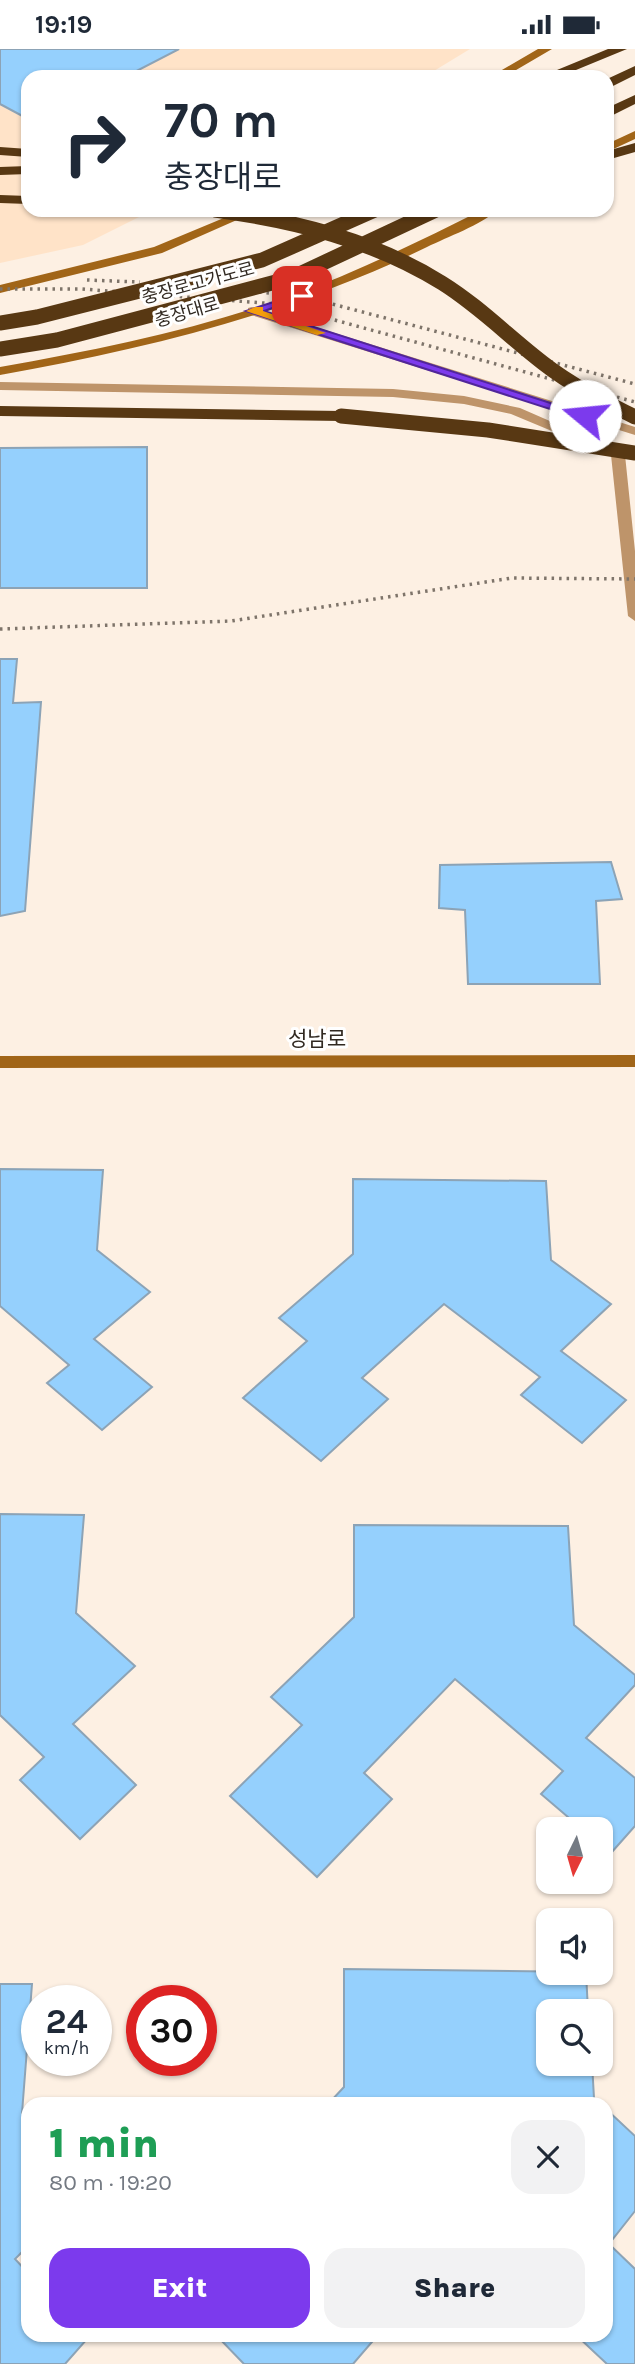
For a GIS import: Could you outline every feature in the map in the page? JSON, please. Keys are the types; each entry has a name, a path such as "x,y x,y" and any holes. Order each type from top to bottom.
{"highway":[{"path":"565,70 620,49"},
{"path":"614,81 635,70"},
{"path":"614,110 635,99"},
{"path":"614,154 635,147"},
{"path":"0,151 21,152"},
{"path":"0,171 21,170"},
{"path":"0,184 21,184"},
{"path":"0,199 21,200"},
{"path":"261,217 288,221 351,240 442,282 544,364 596,398 635,417"},
{"name":"충장로고가도로","path":"0,323 37,317 262,260 359,217"},
{"name":"충장로고가도로","path":"0,349 57,340 291,278 421,217"},
{"path":"0,411 341,416 456,424 552,437 635,453"}],"main road":[{"path":"509,70 547,49"},
{"path":"614,145 635,134"},
{"path":"0,289 158,250 237,217"},
{"name":"충장대로","path":"0,371 81,358 252,311 334,284 476,217"},
{"name":"성남로","path":"0,1062 635,1061"}],"street":[{"path":"252,311 635,431"},
{"path":"0,386 393,393 464,400 515,411 635,459"},
{"path":"618,454 635,616"}],"shaded area":[{"path":"0,49 470,49 436,70 21,70 21,217 139,217 83,245 0,263"}],"building":[{"path":"0,49 179,49 138,70 21,70 21,115 0,104"},
{"path":"147,447 147,588 0,588 0,448"},
{"path":"0,659 17,659 13,703 41,702 25,911 0,916"},
{"path":"611,862 622,899 596,901 600,984 468,984 465,910 439,908 440,865"},
{"path":"0,1169 103,1170 97,1250 150,1292 94,1339 152,1387 102,1430 47,1383 69,1365 0,1306"},
{"path":"353,1179 546,1181 551,1260 611,1304 561,1351 626,1400 582,1443 521,1395 540,1377 444,1304 362,1378 388,1399 321,1461 243,1398 307,1341 279,1318 353,1254"},
{"path":"0,1514 84,1515 76,1613 135,1666 73,1724 136,1785 80,1839 20,1780 44,1757 0,1715"},
{"path":"354,1525 568,1526 574,1625 635,1675 635,1685 586,1738 635,1778 635,1826 613,1851 613,1817 568,1817 541,1794 563,1771 455,1679 364,1773 392,1799 317,1877 230,1796 302,1725 271,1697 354,1617"},
{"path":"344,1969 536,1971 536,1985 587,1985 587,1999 536,1999 536,2076 593,2076 594,2097 335,2097 344,2087"},
{"path":"0,1984 32,1984 21,1985 21,2076 25,2076 23,2097 21,2097 21,2253 15,2259 21,2265 21,2342 84,2342 65,2364 0,2364"},
{"path":"613,2116 635,2136 635,2211 613,2239"},
{"path":"613,2248 635,2269 635,2364 607,2364 583,2342 613,2342"},
{"path":"223,2342 372,2342 353,2364 244,2364"}],"railway":[{"path":"87,280 140,282"},
{"path":"0,289 82,289 276,304 635,402"},
{"path":"259,292 302,296 635,384"},
{"path":"0,629 231,621 512,578 635,579"}],"slow traffic":[{"path":"259,309 252,311 321,333"}],"route":[{"path":"302,296 252,311 585,416"}]}
